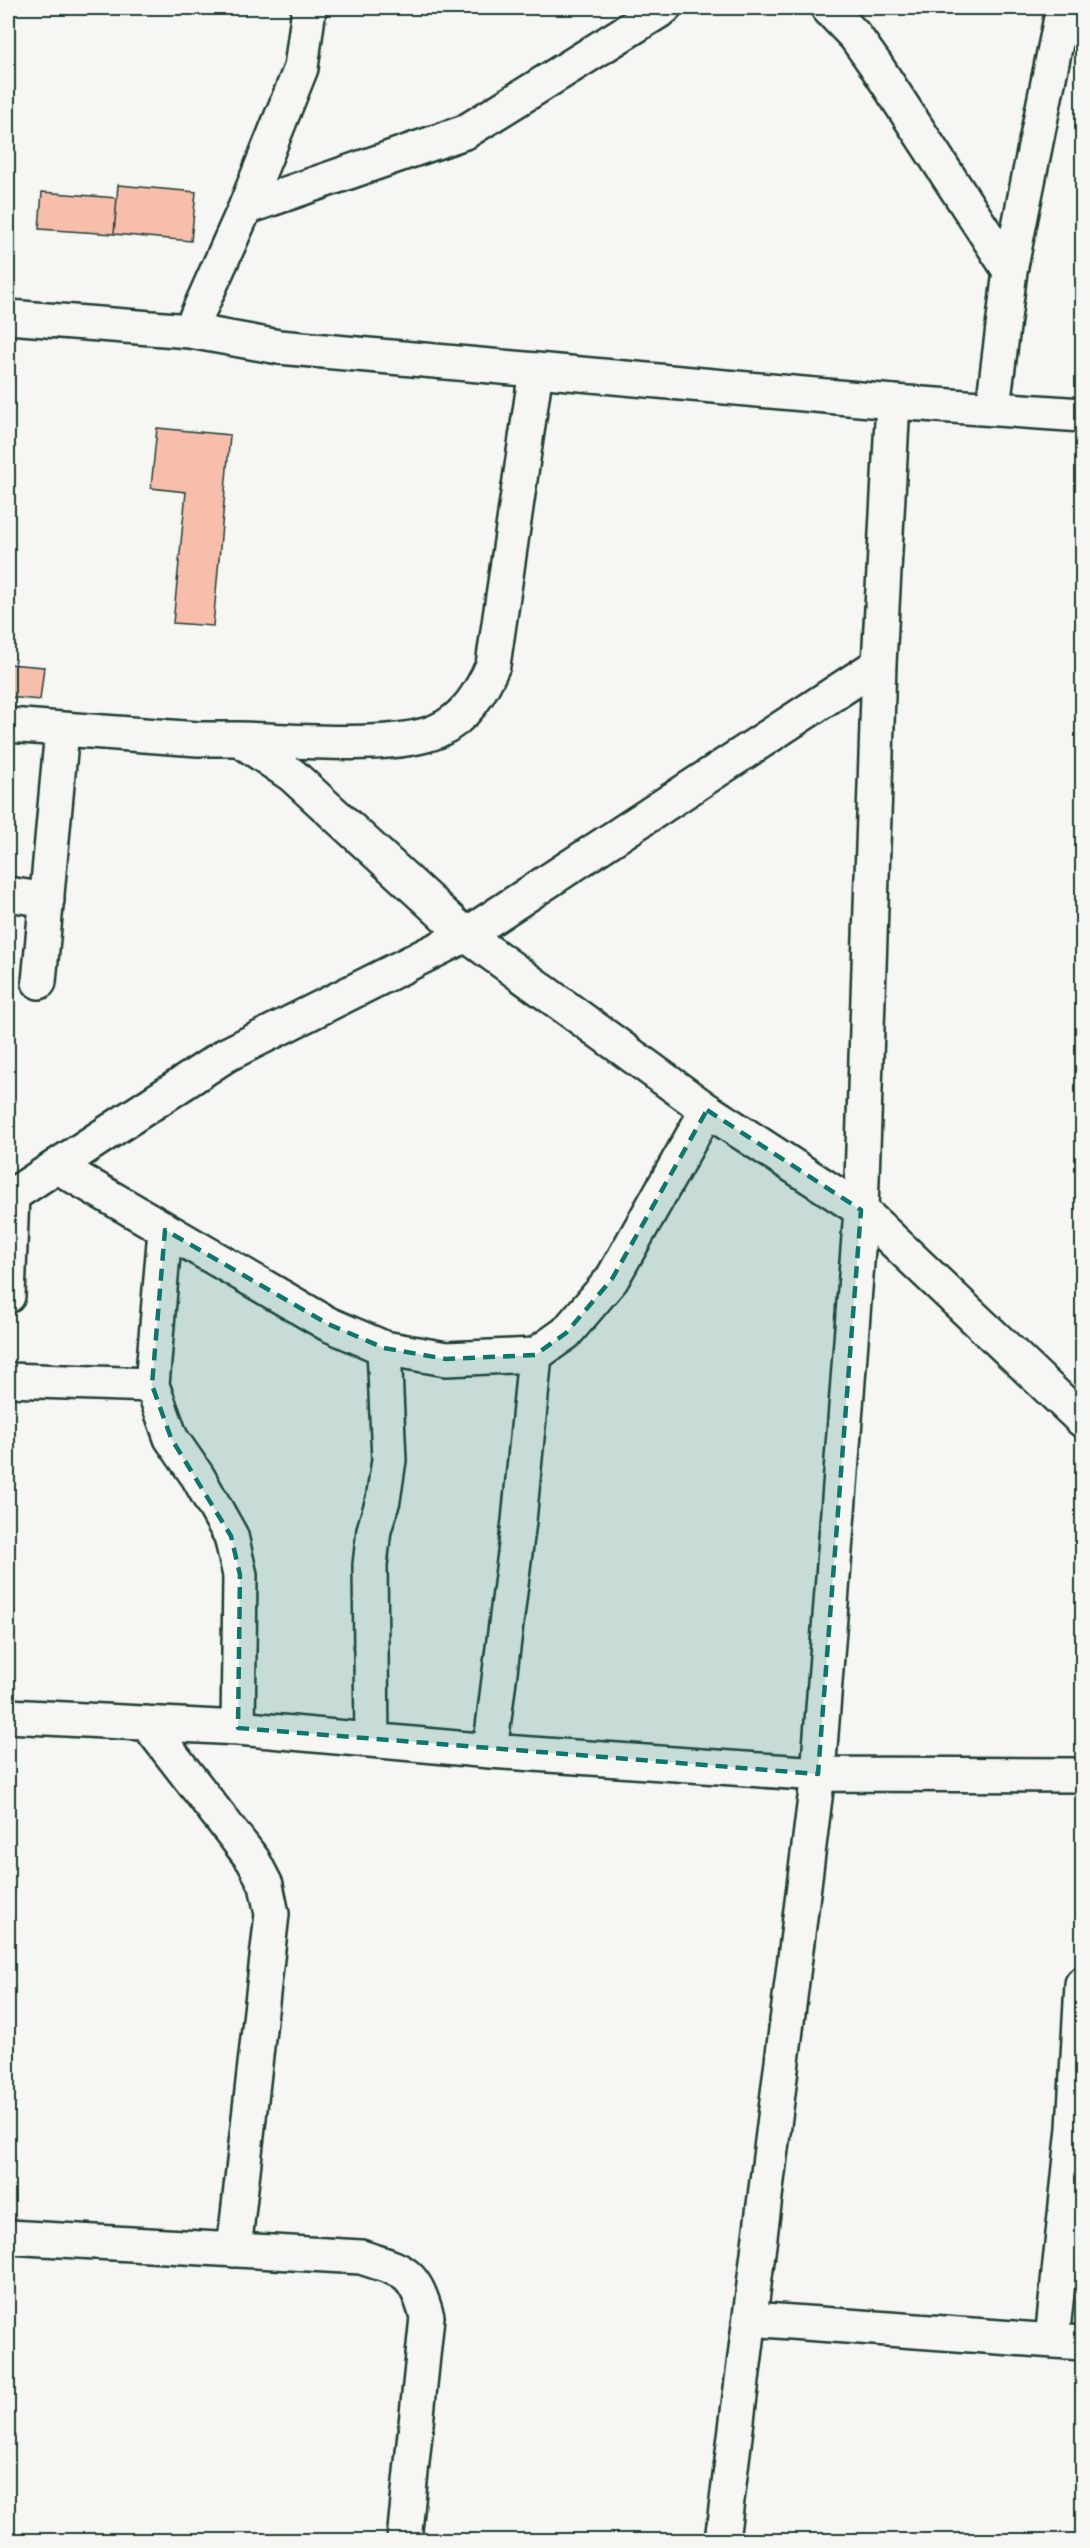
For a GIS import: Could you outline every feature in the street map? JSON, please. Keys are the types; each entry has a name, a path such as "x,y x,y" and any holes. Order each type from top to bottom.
{"main road":[{"path":"190,331 244,208 301,68 309,8"},
{"path":"244,208 465,132 664,8"},
{"path":"828,8 855,36 875,64 1010,271"},
{"path":"993,407 1010,271 1063,8"},
{"path":"8,317 190,331 279,347 893,402 993,407 1083,415"},
{"path":"8,725 198,739 381,741 411,739 438,730 462,714 481,692 493,665 536,370"},
{"path":"722,2541 818,1774 861,1210 879,664 893,402"},
{"path":"8,1296 10,1197 226,1055 466,935 879,664"},
{"path":"39,982 62,730"},
{"path":"239,739 292,775 466,935 707,1110 861,1210 1083,1420"},
{"path":"8,894 47,900"},
{"path":"58,1167 328,1324 384,1348 446,1359 535,1355 566,1333 612,1279 707,1110"},
{"path":"165,1230 152,1385 171,1438 198,1477 231,1536 240,1575 238,1728"},
{"path":"372,1740 370,1565 374,1530 385,1491 389,1460 384,1348"},
{"path":"490,1751 519,1521 535,1355"},
{"path":"8,1380 152,1385"},
{"path":"8,1716 238,1728 490,1751 818,1774 1083,1775"},
{"path":"147,1723 253,1860 266,1885 272,1914 234,2250"},
{"path":"750,2319 1068,2341 1083,1984"},
{"path":"8,2237 361,2257 404,2271 420,2291 427,2317 404,2541"}],"highlighted area":[{"path":"707,1110 861,1210 818,1774 238,1728 240,1575 231,1536 171,1438 152,1385 165,1230 328,1324 384,1348 446,1359 535,1355 566,1333 612,1279"}],"building":[{"path":"118,185 196,192 191,241 114,234"},
{"path":"42,192 117,198 114,234 39,229"},
{"path":"157,428 230,435 213,626 173,623 186,492 151,488"},
{"path":"8,664 44,667 40,700 8,697"}]}
